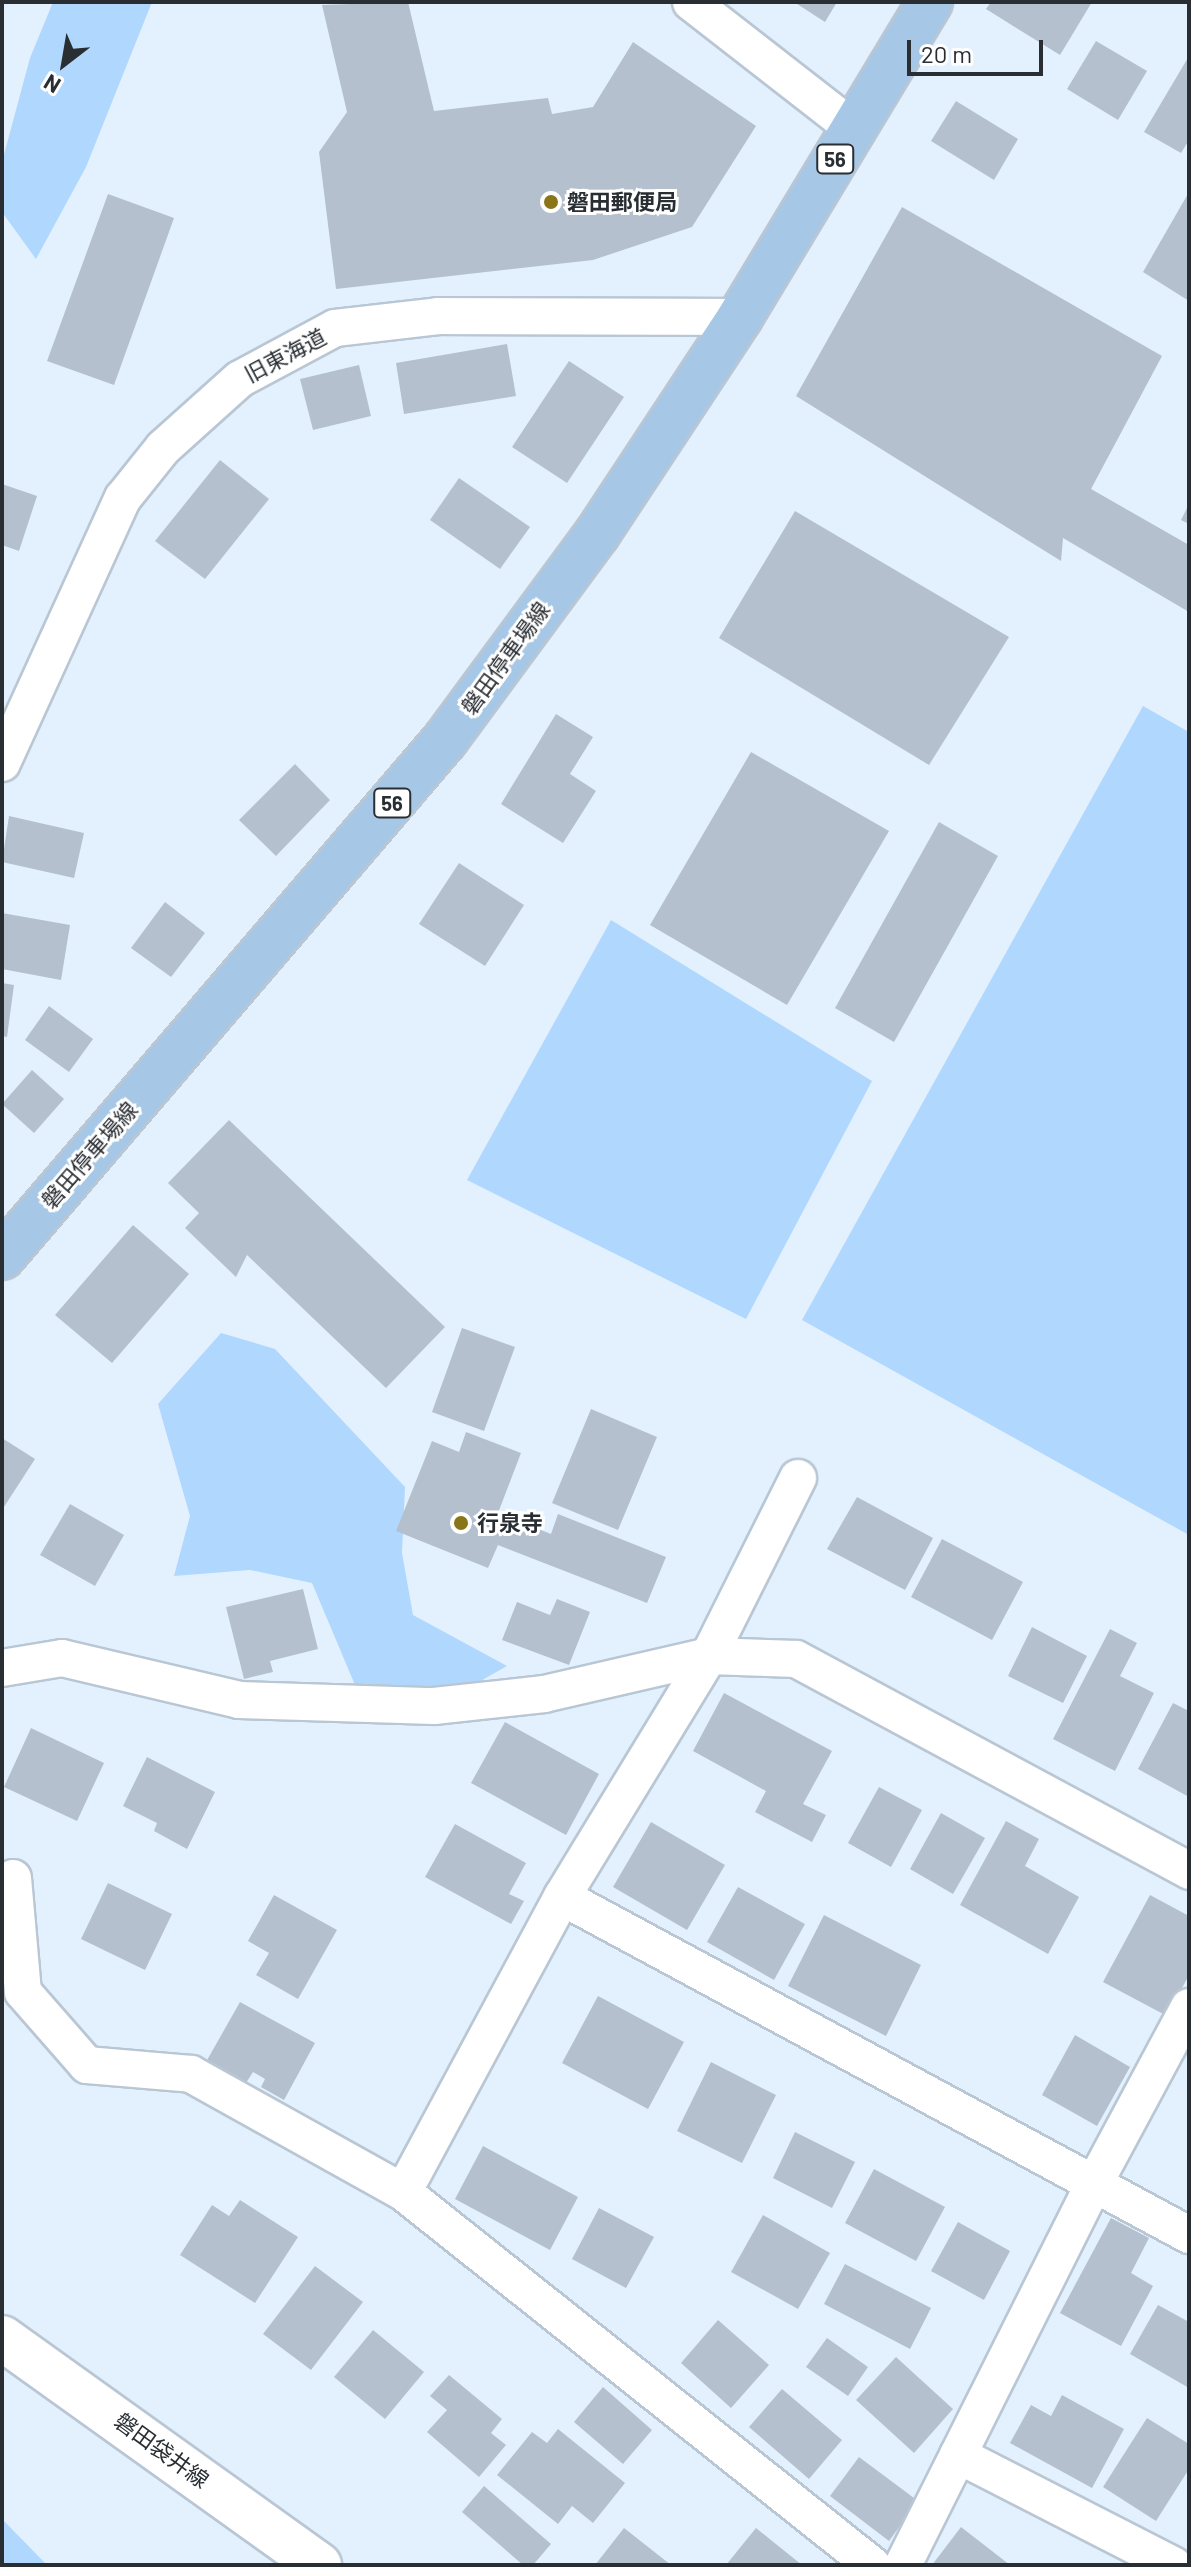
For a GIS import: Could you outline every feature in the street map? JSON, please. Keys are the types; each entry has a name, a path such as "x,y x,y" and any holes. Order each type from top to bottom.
{"main road":[{"name":"磐田停車場線","path":"2,1257 445,740 597,534 740,317 930,2"},
{"name":"磐田袋井線","path":"2,2338 319,2565"}],"street":[{"path":"691,2 853,128"},
{"name":"旧東海道","path":"2,763 123,498 163,448 240,379 335,328 438,316 740,317"},
{"path":"403,2192 562,1897 709,1656 798,1478"},
{"path":"2,1668 62,1658 239,1700 434,1706 544,1694 709,1656 796,1659 1189,1871"},
{"path":"13,1878 23,1992 87,2065 191,2074 403,2192 872,2565"},
{"path":"562,1897 1093,2186 1189,2235"},
{"path":"903,2565 1093,2186 1189,2007"},
{"path":"958,2455 1173,2565"}],"shaded area":[{"path":"53,2 152,2 86,167 36,259 2,212 2,162 30,58"},
{"path":"1143,706 1189,732 1189,1535 802,1320"},
{"path":"611,920 872,1081 746,1319 467,1180"},
{"path":"221,1333 275,1349 405,1487 402,1553 413,1615 507,1666 454,1696 355,1685 312,1583 250,1570 174,1576 190,1516 158,1404"},
{"path":"2,2519 47,2565 2,2565"}],"building":[{"path":"408,2 434,111 548,98 552,114 593,107 633,42 756,126 692,227 593,260 336,289 319,152 347,112 322,5"},
{"path":"794,2 837,2 825,22"},
{"path":"991,2 1092,2 1060,55 986,9"},
{"path":"1096,41 1147,71 1118,120 1067,89"},
{"path":"1189,56 1189,140 1181,153 1144,132"},
{"path":"956,101 1018,139 994,180 931,141"},
{"path":"1189,192 1189,301 1143,272"},
{"path":"108,194 174,218 114,385 47,361"},
{"path":"902,207 1162,356 1091,489 1189,545 1189,612 1063,538 1061,561 796,396"},
{"path":"507,344 516,396 404,414 396,363"},
{"path":"569,361 624,397 567,483 512,447"},
{"path":"359,365 371,416 313,430 300,379"},
{"path":"220,460 269,499 205,579 155,541"},
{"path":"459,478 530,527 500,569 430,520"},
{"path":"2,484 37,496 19,551 2,545"},
{"path":"1189,504 1189,524 1181,520"},
{"path":"795,511 1009,637 929,765 719,638"},
{"path":"556,714 593,737 570,774 596,791 563,843 501,804"},
{"path":"751,752 889,831 787,1005 650,925"},
{"path":"295,764 330,800 276,856 239,820"},
{"path":"9,816 84,833 74,878 2,862"},
{"path":"939,822 998,856 894,1042 835,1008"},
{"path":"459,863 524,905 485,966 419,924"},
{"path":"165,902 205,933 171,977 131,948"},
{"path":"2,913 70,925 61,980 2,969"},
{"path":"2,983 14,985 7,1037 2,1036"},
{"path":"49,1006 93,1039 69,1072 25,1040"},
{"path":"32,1070 64,1099 34,1133 2,1104"},
{"path":"229,1120 445,1327 386,1388 247,1255 236,1277 185,1228 199,1213 168,1183"},
{"path":"133,1225 189,1274 112,1363 55,1315"},
{"path":"462,1328 515,1347 484,1431 432,1412"},
{"path":"591,1409 657,1437 618,1530 552,1503"},
{"name":"行泉寺","path":"466,1432 521,1453 498,1513 551,1534 558,1514 666,1557 647,1603 498,1545 488,1568 396,1531 432,1441 459,1452"},
{"path":"2,1438 35,1459 2,1510"},
{"path":"857,1497 933,1538 905,1590 827,1549"},
{"path":"70,1504 124,1535 95,1586 40,1555"},
{"path":"942,1539 1023,1582 992,1640 911,1597"},
{"path":"303,1589 318,1649 270,1661 273,1672 244,1679 226,1607"},
{"path":"557,1599 590,1612 569,1665 502,1640 517,1602 550,1615"},
{"path":"1032,1627 1087,1656 1063,1703 1008,1676"},
{"path":"1110,1629 1137,1643 1120,1676 1154,1693 1115,1771 1053,1739"},
{"path":"724,1693 832,1751 803,1804 826,1815 812,1842 755,1812 766,1791 693,1751"},
{"path":"1173,1703 1189,1711 1189,1797 1138,1769"},
{"path":"505,1722 599,1774 566,1835 471,1783"},
{"path":"31,1728 104,1763 77,1821 4,1787"},
{"path":"147,1757 215,1792 187,1849 154,1831 157,1823 123,1806"},
{"path":"879,1787 922,1810 891,1867 848,1843"},
{"path":"941,1813 985,1838 953,1894 910,1869"},
{"path":"1006,1821 1039,1839 1025,1866 1079,1897 1048,1954 960,1905"},
{"path":"651,1822 725,1865 687,1930 613,1887"},
{"path":"455,1824 526,1863 509,1894 524,1901 511,1924 425,1877"},
{"path":"108,1883 172,1914 145,1970 81,1939"},
{"path":"738,1887 805,1924 774,1980 707,1942"},
{"path":"274,1895 337,1930 298,1999 256,1975 269,1953 248,1941"},
{"path":"1150,1895 1189,1916 1189,1975 1167,2016 1103,1982"},
{"path":"824,1915 921,1965 886,2036 788,1986"},
{"path":"598,1996 684,2042 648,2109 562,2063"},
{"path":"240,2002 315,2043 284,2100 261,2087 265,2079 253,2072 246,2083 206,2062"},
{"path":"1075,2035 1130,2067 1097,2126 1042,2095"},
{"path":"711,2062 776,2095 742,2163 677,2131"},
{"path":"795,2132 855,2162 832,2208 773,2178"},
{"path":"483,2146 578,2197 550,2250 455,2199"},
{"path":"874,2169 945,2207 916,2261 845,2223"},
{"path":"240,2200 298,2237 255,2303 180,2255 212,2205 229,2216"},
{"path":"599,2208 654,2237 626,2288 572,2259"},
{"path":"763,2215 830,2253 798,2309 731,2272"},
{"path":"1111,2218 1149,2238 1131,2273 1153,2286 1121,2346 1060,2313"},
{"path":"958,2222 1010,2251 984,2300 931,2271"},
{"path":"845,2264 931,2308 910,2349 824,2304"},
{"path":"315,2266 363,2302 311,2370 263,2334"},
{"path":"1158,2305 1189,2322 1189,2388 1130,2354"},
{"path":"718,2320 769,2365 731,2408 681,2363"},
{"path":"373,2330 424,2372 385,2419 334,2377"},
{"path":"827,2338 868,2367 848,2396 806,2367"},
{"path":"896,2357 953,2409 914,2453 856,2400"},
{"path":"449,2375 502,2419 491,2433 506,2445 479,2477 427,2432 447,2410 430,2396"},
{"path":"603,2387 652,2430 623,2464 574,2422"},
{"path":"782,2389 842,2440 809,2479 749,2427"},
{"path":"1062,2395 1124,2429 1092,2488 1010,2443 1031,2405 1051,2416"},
{"path":"1147,2418 1189,2444 1189,2469 1156,2521 1103,2487"},
{"path":"558,2429 625,2483 593,2523 572,2506 558,2524 497,2475 532,2432 547,2443"},
{"path":"859,2457 918,2501 889,2541 830,2496"},
{"path":"484,2486 551,2544 533,2565 523,2565 462,2512"},
{"path":"961,2527 1010,2565 932,2565"},
{"path":"624,2528 671,2565 595,2565"},
{"path":"756,2528 802,2565 726,2565"}],"place":[{"name":"磐田郵便局","path":"551,202"},
{"name":"行泉寺","path":"461,1523"}]}
